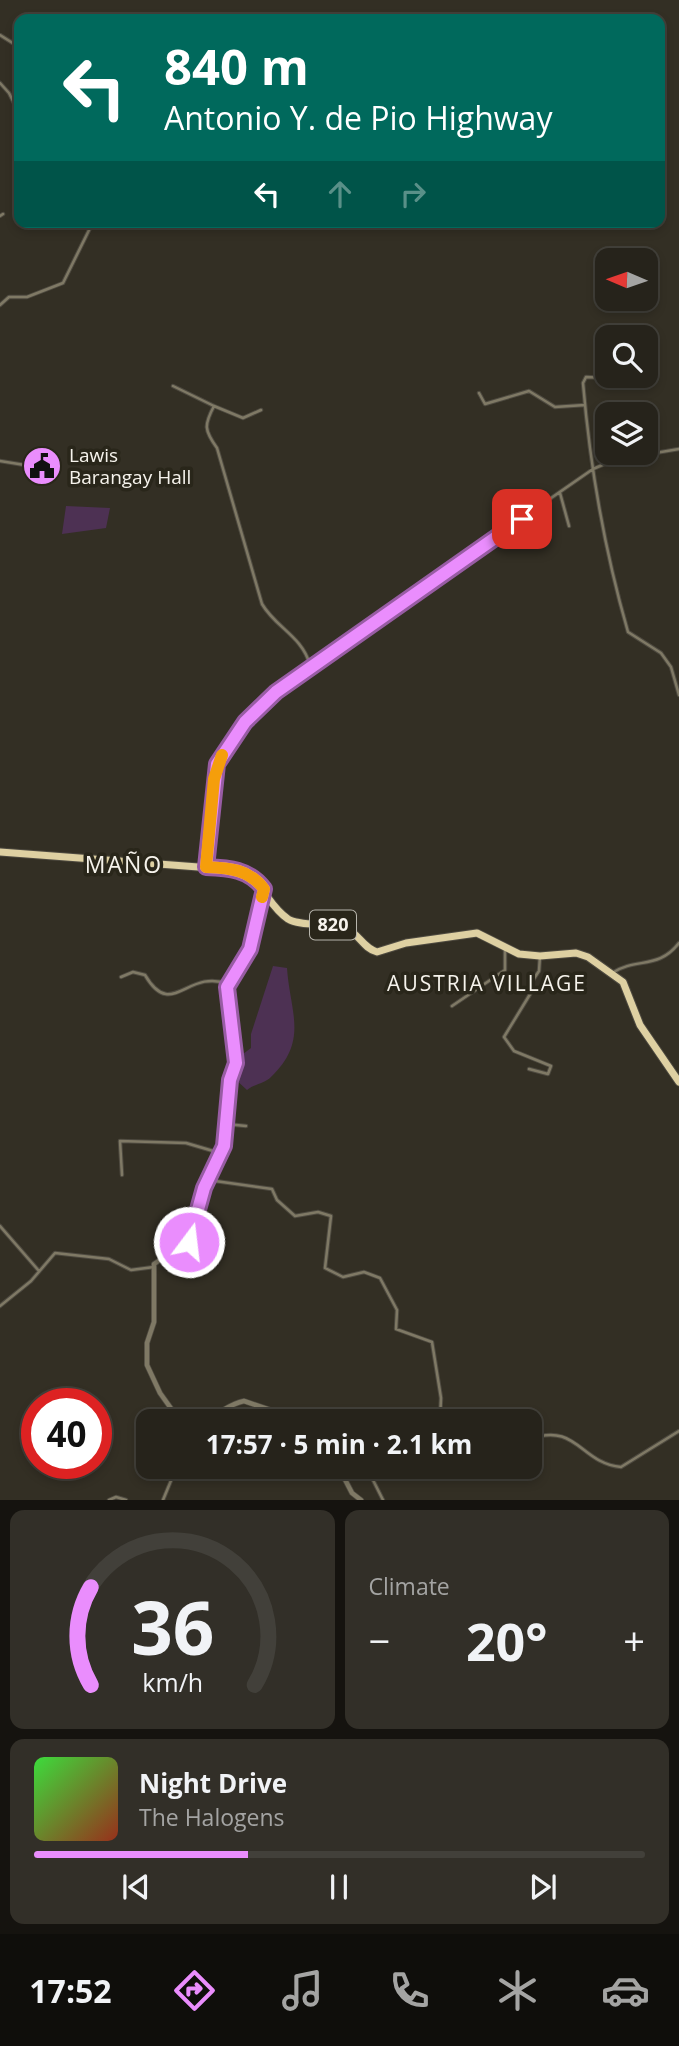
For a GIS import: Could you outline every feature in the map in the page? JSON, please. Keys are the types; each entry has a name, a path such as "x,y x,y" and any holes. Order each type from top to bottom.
{"highway":[{"name":"820","path":"0,852 238,870 250,875 264,889 274,906 291,920 323,922 345,928 372,950 472,933 519,954 540,956 576,953 588,957 623,982 640,1025 679,1083"}],"street":[{"path":"0,83 14,103"},
{"path":"0,305 9,298 27,298 63,283 90,228"},
{"path":"595,378 583,377 593,469 628,632 661,653 674,674 674,687 679,695"},
{"path":"173,386 243,418 261,410"},
{"path":"479,393 485,404 529,391 555,407 565,409 585,405"},
{"path":"214,406 204,424 205,431 217,448 262,604 276,623 300,642 310,665"},
{"path":"206,867 217,764 234,736 258,707 310,665 593,469 614,460 679,449"},
{"path":"0,461 37,467"},
{"path":"560,493 569,526"},
{"path":"171,1409 147,1366 147,1343 154,1322 154,1267 158,1259 191,1239 200,1200 224,1146 230,1080 236,1063 228,984 248,952 264,889"},
{"path":"612,973 631,964 657,961 679,943"},
{"path":"452,1006 505,970 505,947"},
{"path":"529,1069 548,1074 551,1066 514,1051 504,1037 532,990 531,983 540,971 540,956"},
{"path":"121,977 133,972 145,975 153,989 162,995 172,995 203,979 228,984"},
{"path":"226,1125 246,1126"},
{"path":"122,1175 121,1141 186,1143 220,1153"},
{"path":"208,1180 272,1189 276,1200 295,1216 318,1212 331,1216 325,1268 343,1277 363,1272 380,1278 397,1310 396,1329 432,1342 441,1409"},
{"path":"0,1226 39,1271"},
{"path":"0,1306 55,1253 109,1259 131,1270 154,1267"},
{"path":"227,1409 244,1401 268,1409"},
{"path":"542,1435 565,1436 588,1453 621,1467 679,1431"},
{"path":"163,1500 172,1479"},
{"path":"345,1479 352,1493 361,1500"},
{"path":"372,1479 383,1500"},
{"path":"109,1500 116,1497 127,1500"}],"shaded area":[{"path":"66,506 110,508 106,528 62,534"},
{"path":"273,966 287,968 294,1038 283,1064 271,1077 247,1090 235,1079 243,1054 251,1048 251,1034"}],"slow traffic":[{"path":"222,755 215,771 206,867 238,870 250,875 264,889 262,897"}],"place":[{"name":"Lawis Barangay Hall","path":"42,466"}],"district":[{"name":"MAÑO","path":"124,865"},
{"name":"AUSTRIA VILLAGE","path":"487,984"}],"route":[{"path":"189,1242 204,1188 214,1162 224,1146 230,1080 236,1063 227,987 250,949 264,889 250,875 238,870 206,867 217,764 245,722 276,692 310,665 522,519"}]}
